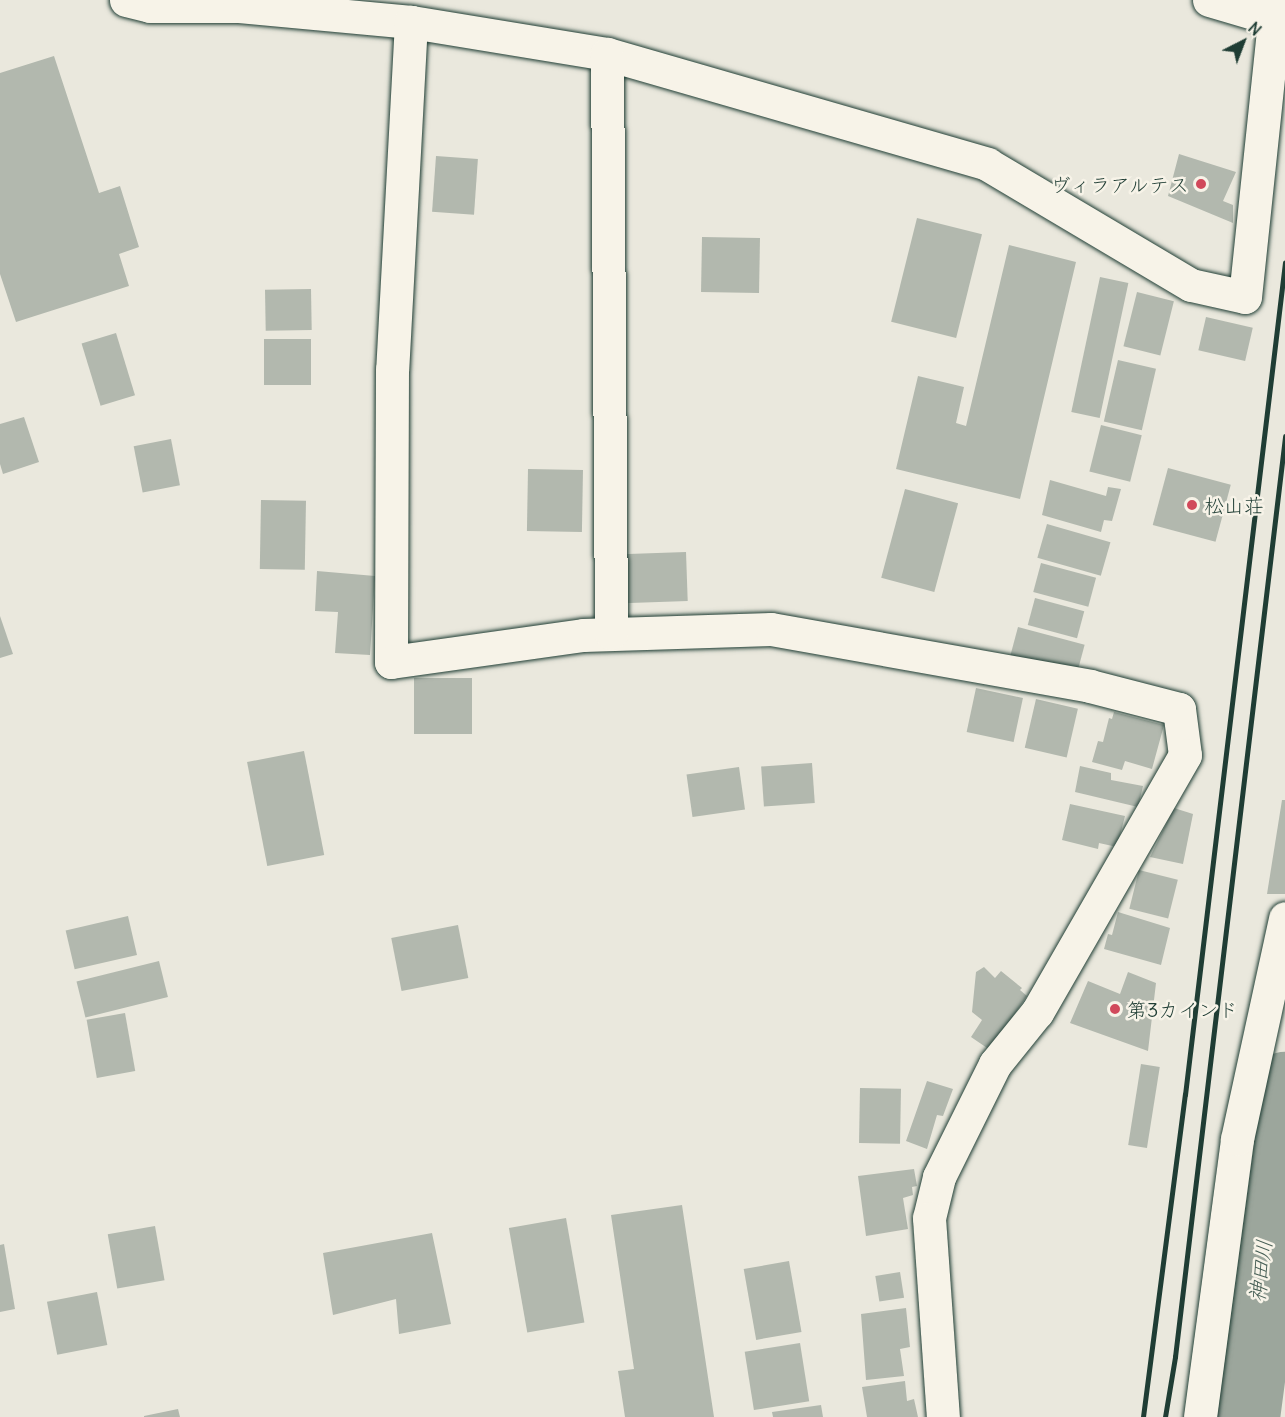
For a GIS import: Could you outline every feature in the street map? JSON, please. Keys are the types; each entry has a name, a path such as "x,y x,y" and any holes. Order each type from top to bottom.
{"street":[{"path":"126,0 150,6 238,6 411,22 607,54 987,164 1191,285 1245,297 1275,9 1209,0"},
{"path":"411,22 392,369 392,662 611,633 771,629 1090,686 1179,710 1185,755 1037,1012 995,1064 939,1177 929,1218 943,1417"},
{"path":"607,54 611,633"},
{"path":"1200,1417 1237,1139 1285,918"}],"building":[{"path":"54,56 99,193 120,186 139,247 119,254 129,286 16,322 0,274 0,73"},
{"name":"ヴィラアルテス","path":"1179,154 1236,172 1223,201 1233,205 1233,223 1168,196"},
{"path":"436,156 478,159 474,215 432,212"},
{"path":"917,218 982,234 956,338 891,322"},
{"path":"702,237 760,238 759,293 701,292"},
{"path":"1009,245 1076,262 1020,499 896,469 918,376 964,387 956,423 966,426"},
{"path":"1100,277 1128,283 1100,418 1071,412"},
{"path":"311,289 312,330 266,331 265,290"},
{"path":"1137,292 1174,301 1160,356 1123,346"},
{"path":"1206,317 1253,328 1245,361 1198,350"},
{"path":"116,333 135,395 101,406 82,344"},
{"path":"264,339 311,339 311,385 264,385"},
{"path":"1118,360 1156,369 1142,430 1104,421"},
{"path":"24,417 39,462 3,474 0,464 0,424"},
{"path":"1101,425 1142,435 1130,482 1089,472"},
{"path":"171,439 180,485 143,492 134,446"},
{"name":"松山荘","path":"1168,468 1231,485 1216,542 1153,525"},
{"path":"528,469 583,470 582,532 527,531"},
{"path":"1050,480 1106,496 1108,487 1121,489 1112,521 1104,520 1101,532 1042,515"},
{"path":"905,489 958,503 934,592 881,578"},
{"path":"261,500 306,501 305,570 260,569"},
{"path":"1047,524 1110,542 1101,576 1037,558"},
{"path":"686,552 688,601 623,603 621,554"},
{"path":"1041,563 1096,578 1088,607 1033,592"},
{"path":"317,571 375,576 370,655 335,653 338,612 315,611"},
{"path":"1035,598 1084,611 1077,638 1028,625"},
{"path":"0,616 13,654 0,658"},
{"path":"1018,627 1085,645 1077,675 1010,657"},
{"path":"414,678 472,678 472,734 414,734"},
{"path":"976,688 1023,698 1014,742 967,732"},
{"path":"1036,699 1078,709 1067,757 1025,748"},
{"path":"1114,712 1164,725 1152,769 1125,761 1122,770 1092,762 1098,741 1103,742 1109,718 1112,719"},
{"path":"304,751 324,855 267,866 247,762"},
{"path":"812,763 815,803 764,806 761,767"},
{"path":"1080,766 1111,773 1111,780 1143,786 1138,807 1075,792"},
{"path":"739,767 745,810 693,817 687,774"},
{"path":"1282,800 1285,800 1285,894 1267,894"},
{"path":"1070,804 1125,816 1117,847 1099,843 1098,849 1062,840"},
{"path":"1174,808 1193,814 1183,864 1150,857"},
{"path":"1139,870 1178,880 1168,918 1129,909"},
{"path":"1118,912 1170,928 1161,965 1104,949 1108,934 1112,935"},
{"path":"128,916 137,955 75,969 66,930"},
{"path":"458,925 468,978 402,991 391,938"},
{"path":"159,961 168,997 85,1017 77,982"},
{"path":"984,967 995,978 1001,971 1022,988 1020,990 1027,996 990,1050 971,1037 982,1020 972,1012 976,972"},
{"name":"第3カインド","path":"1128,972 1156,983 1148,1051 1070,1023 1088,981 1120,994"},
{"path":"125,1013 135,1071 97,1078 87,1020"},
{"path":"1141,1064 1160,1067 1147,1148 1128,1145"},
{"path":"927,1081 953,1089 943,1116 937,1115 927,1149 906,1141"},
{"path":"860,1088 901,1089 900,1144 859,1143"},
{"path":"914,1169 917,1186 912,1187 913,1195 903,1198 908,1229 866,1236 858,1176"},
{"path":"682,1205 714,1417 625,1417 618,1371 634,1369 611,1215"},
{"path":"566,1218 584,1322 527,1332 509,1228"},
{"path":"155,1226 165,1280 117,1288 108,1234"},
{"path":"432,1233 451,1324 399,1334 396,1299 333,1315 323,1253"},
{"path":"4,1244 15,1309 0,1312 0,1245"},
{"path":"789,1261 802,1332 756,1340 744,1269"},
{"path":"900,1272 904,1298 879,1302 875,1276"},
{"path":"97,1292 107,1345 57,1355 47,1302"},
{"path":"906,1308 910,1347 900,1349 904,1376 866,1380 861,1314"},
{"path":"800,1343 809,1401 754,1410 745,1352"},
{"path":"905,1381 907,1401 914,1399 918,1417 867,1417 862,1387"},
{"path":"821,1405 823,1417 773,1417 772,1412"},
{"path":"178,1409 180,1417 144,1417 144,1416"}],"waterway":[{"name":"神田川","path":"1242,1417 1285,1089"}],"railway":[{"path":"1143,1417 1185,1095 1285,263"},
{"path":"1165,1417 1175,1357 1285,437"}],"place":[{"name":"ヴィラアルテス","path":"1201,184"},
{"name":"松山荘","path":"1192,505"},
{"name":"第3カインド","path":"1115,1009"}]}
